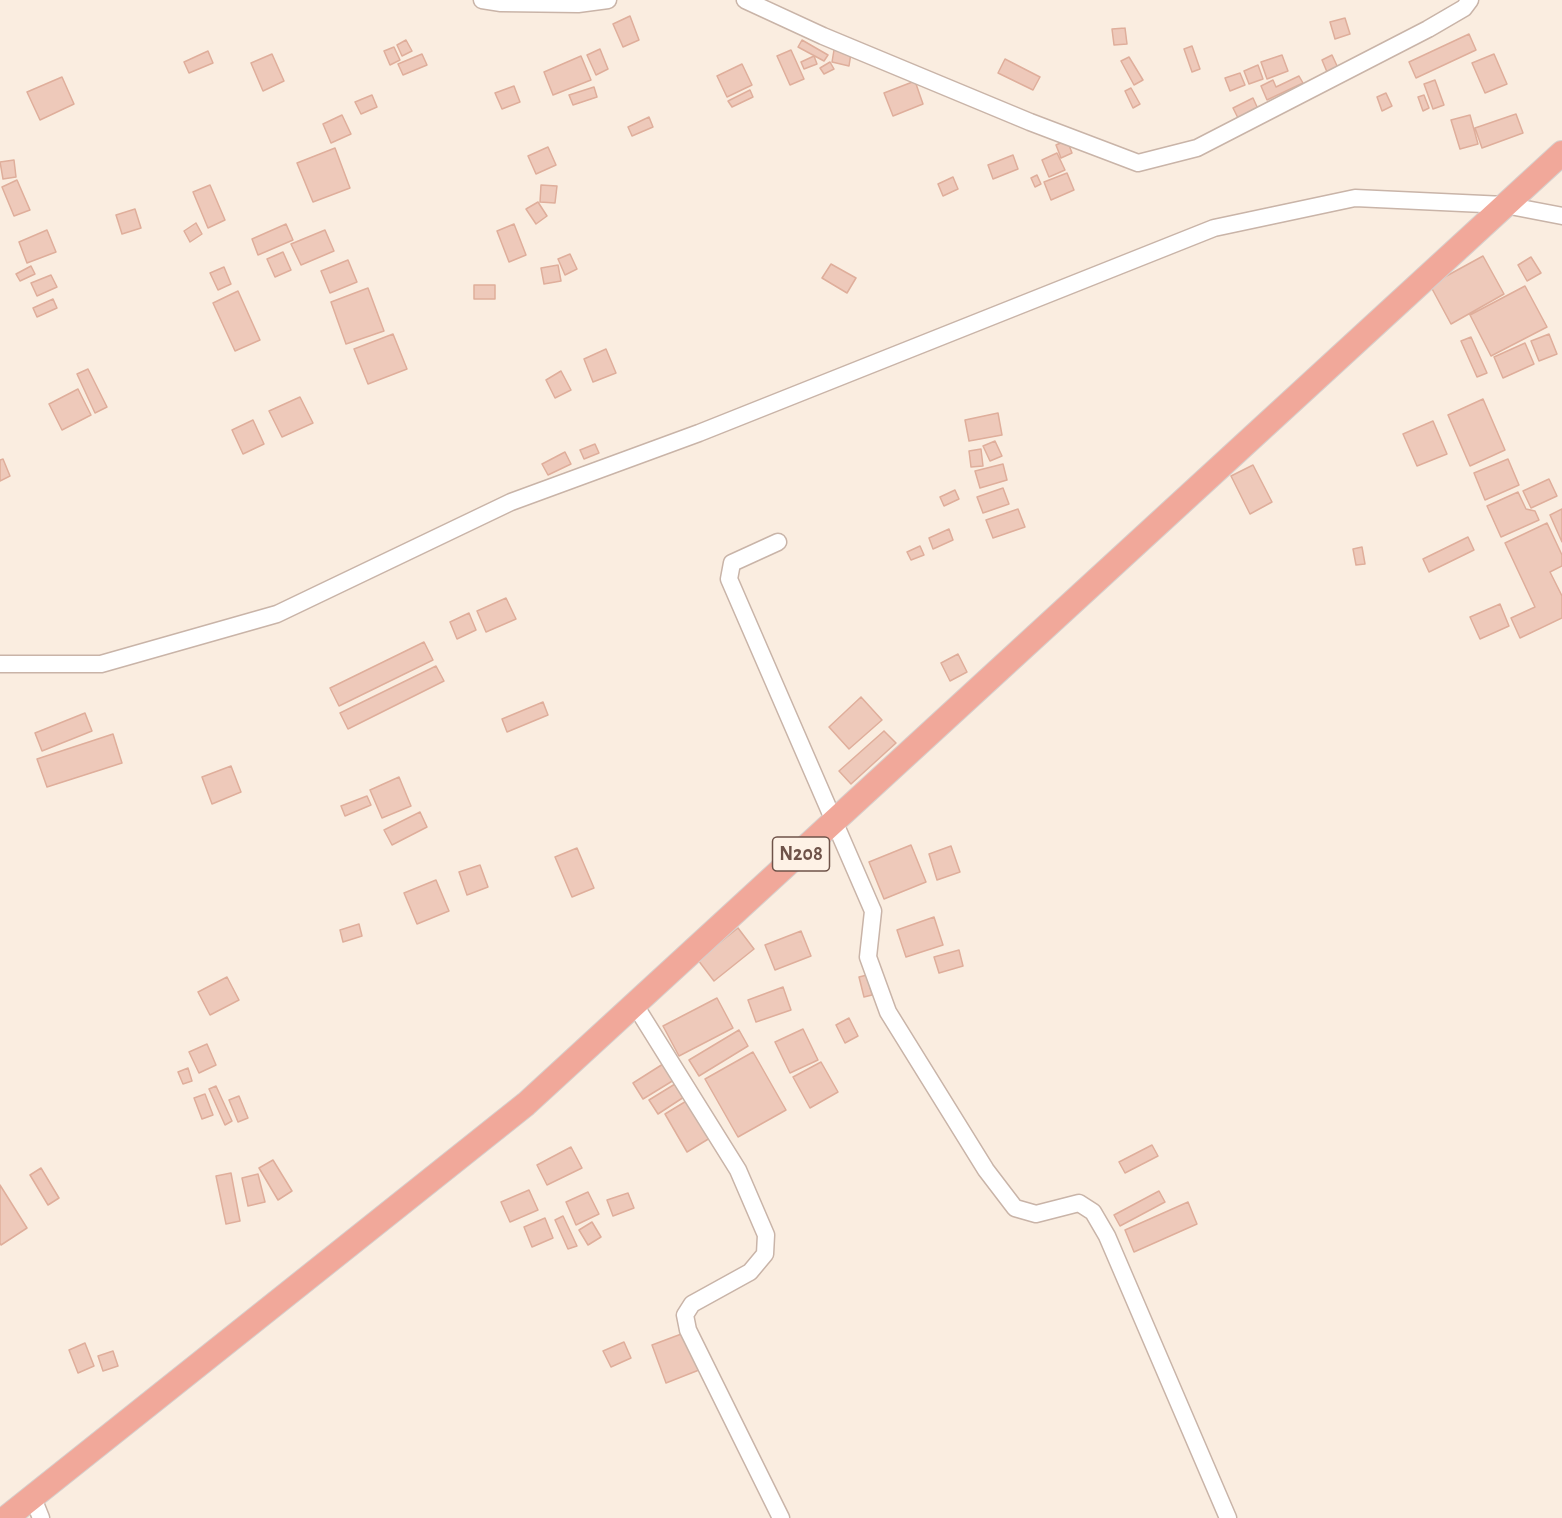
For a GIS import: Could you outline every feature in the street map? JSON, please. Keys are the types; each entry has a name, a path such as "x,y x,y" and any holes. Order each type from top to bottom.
{"highway":[{"name":"N208","path":"6,1518 37,1508 525,1104 835,824 1562,153"}],"street":[{"path":"482,0 501,3 567,4 608,0"},
{"path":"745,0 975,99 1138,163 1197,148 1428,29 1464,8 1470,0"},
{"path":"0,664 101,664 277,614 511,502 699,433 1214,228 1355,198 1505,205 1562,216"},
{"path":"778,542 732,563 729,579 873,911 868,957 888,1012 986,1170 1015,1208 1036,1214 1079,1203 1093,1212 1107,1236 1228,1518"},
{"path":"635,1005 738,1170 766,1234 765,1254 750,1272 693,1304 685,1316 688,1330 781,1518"}],"building":[{"path":"630,16 639,40 623,47 613,24"},
{"path":"1345,18 1350,34 1335,39 1330,22"},
{"path":"1125,28 1127,44 1114,45 1112,29"},
{"path":"1469,34 1476,50 1416,78 1409,62"},
{"path":"406,40 412,51 402,56 397,45"},
{"path":"802,40 828,55 824,61 798,47"},
{"path":"1192,46 1200,69 1192,72 1184,49"},
{"path":"394,47 400,60 390,65 384,51"},
{"path":"600,49 608,69 596,75 587,55"},
{"path":"791,50 804,79 790,85 777,56"},
{"path":"834,50 851,53 849,66 832,62"},
{"path":"208,51 213,63 189,73 184,62"},
{"path":"272,54 284,81 263,91 251,63"},
{"path":"422,54 427,65 403,75 398,64"},
{"path":"1494,54 1507,84 1485,93 1472,63"},
{"path":"1282,55 1288,71 1267,79 1261,62"},
{"path":"1332,55 1338,68 1327,72 1322,60"},
{"path":"581,56 591,80 553,95 544,72"},
{"path":"814,56 817,64 804,69 801,62"},
{"path":"1129,57 1143,80 1134,85 1121,61"},
{"path":"1005,59 1040,77 1033,90 998,73"},
{"path":"830,62 834,69 824,74 820,68"},
{"path":"742,64 752,85 727,97 717,76"},
{"path":"1258,65 1263,79 1249,84 1244,71"},
{"path":"1240,73 1245,85 1230,91 1225,78"},
{"path":"1299,76 1303,83 1267,100 1261,86 1273,80 1276,87"},
{"path":"62,77 74,104 40,120 27,92"},
{"path":"1435,80 1444,105 1433,109 1424,84"},
{"path":"915,81 923,104 893,116 884,93"},
{"path":"514,86 520,102 502,109 495,93"},
{"path":"594,87 597,97 573,105 569,95"},
{"path":"1131,88 1140,104 1133,108 1125,91"},
{"path":"750,90 753,97 732,107 728,101"},
{"path":"1386,93 1392,106 1382,111 1377,97"},
{"path":"372,95 377,107 361,114 355,102"},
{"path":"1424,95 1429,108 1423,111 1418,97"},
{"path":"1253,98 1258,109 1239,120 1233,108"},
{"path":"1516,114 1523,133 1482,148 1475,128"},
{"path":"342,115 351,134 331,143 323,124"},
{"path":"1470,115 1478,144 1460,149 1451,120"},
{"path":"649,117 653,127 632,136 628,127"},
{"path":"1067,140 1072,153 1061,158 1056,145"},
{"path":"548,147 556,165 536,174 528,156"},
{"path":"335,148 350,188 313,202 297,163"},
{"path":"1057,153 1065,170 1049,177 1042,160"},
{"path":"1013,155 1018,169 993,179 988,165"},
{"path":"14,160 16,177 3,179 0,162"},
{"path":"1067,173 1074,190 1051,200 1044,182"},
{"path":"1037,175 1041,184 1035,187 1031,178"},
{"path":"953,177 958,189 943,196 938,184"},
{"path":"17,180 30,210 14,216 2,187"},
{"path":"210,185 225,220 208,228 193,192"},
{"path":"541,185 557,186 555,203 540,202"},
{"path":"538,202 547,216 536,224 526,209"},
{"path":"135,209 141,228 122,234 116,215"},
{"path":"196,223 202,234 190,242 184,231"},
{"path":"286,224 293,240 258,255 252,239"},
{"path":"514,224 526,255 509,262 497,231"},
{"path":"47,230 56,252 27,263 19,242"},
{"path":"325,230 334,251 301,265 291,244"},
{"path":"283,252 291,270 275,277 267,259"},
{"path":"570,254 577,269 565,275 558,259"},
{"path":"1483,256 1504,294 1451,324 1430,285"},
{"path":"1531,257 1541,273 1527,281 1518,265"},
{"path":"348,260 357,282 330,293 321,271"},
{"path":"831,264 856,278 847,293 822,278"},
{"path":"558,265 561,281 544,284 541,268"},
{"path":"31,266 35,274 20,281 16,274"},
{"path":"224,267 231,284 218,290 210,273"},
{"path":"51,275 57,287 37,296 31,283"},
{"path":"474,285 495,285 495,299 474,299"},
{"path":"1525,286 1547,327 1491,356 1470,315"},
{"path":"368,288 384,331 346,344 331,302"},
{"path":"238,291 260,340 235,351 213,303"},
{"path":"53,299 57,308 37,317 33,308"},
{"path":"393,334 407,369 368,384 354,349"},
{"path":"1549,334 1557,354 1539,361 1531,341"},
{"path":"1471,337 1487,373 1477,377 1461,341"},
{"path":"1525,343 1534,364 1503,378 1494,357"},
{"path":"606,349 616,373 593,382 584,359"},
{"path":"88,369 107,407 95,413 77,374"},
{"path":"561,371 571,390 555,398 546,380"},
{"path":"78,389 91,415 62,430 49,404"},
{"path":"300,397 313,423 282,437 269,411"},
{"path":"1483,399 1505,450 1470,466 1448,415"},
{"path":"998,413 1002,435 969,441 965,420"},
{"path":"253,420 264,444 243,454 232,430"},
{"path":"1433,421 1447,454 1417,466 1403,434"},
{"path":"995,441 1002,456 990,461 983,446"},
{"path":"595,444 599,453 584,459 580,450"},
{"path":"981,449 983,466 971,467 969,451"},
{"path":"565,452 571,464 548,475 542,464"},
{"path":"3,459 10,476 0,481 0,460"},
{"path":"1508,459 1519,485 1485,500 1474,473"},
{"path":"1003,464 1007,480 980,488 975,471"},
{"path":"1253,465 1272,502 1250,514 1231,476"},
{"path":"1549,479 1557,496 1531,508 1523,491"},
{"path":"1003,488 1009,504 983,513 977,497"},
{"path":"955,490 959,499 944,506 940,497"},
{"path":"1518,492 1526,509 1535,511 1539,520 1501,537 1487,506"},
{"path":"1018,509 1025,527 993,538 986,520"},
{"path":"1562,509 1562,542 1550,515"},
{"path":"1547,523 1562,555 1562,566 1550,572 1562,596 1562,618 1520,638 1511,618 1535,607 1505,543"},
{"path":"949,529 953,540 933,549 929,538"},
{"path":"1468,537 1474,550 1429,572 1423,559"},
{"path":"920,546 924,555 911,560 907,552"},
{"path":"1362,547 1365,564 1356,565 1353,549"},
{"path":"506,598 516,619 486,632 477,611"},
{"path":"1500,604 1509,626 1480,639 1470,617"},
{"path":"469,613 476,630 457,639 450,622"},
{"path":"424,642 433,660 339,706 330,688"},
{"path":"958,654 967,672 950,681 941,663"},
{"path":"436,666 444,681 348,729 340,713"},
{"path":"861,697 882,720 849,749 829,727"},
{"path":"543,702 548,715 507,732 502,719"},
{"path":"85,713 92,731 42,751 35,733"},
{"path":"884,731 896,743 851,784 839,771"},
{"path":"113,734 122,763 47,787 37,759"},
{"path":"231,766 241,792 212,804 202,777"},
{"path":"399,777 411,806 382,818 370,790"},
{"path":"367,796 371,805 345,816 341,806"},
{"path":"420,812 427,827 392,845 384,830"},
{"path":"911,845 926,882 884,899 869,862"},
{"path":"951,846 960,872 937,880 929,854"},
{"path":"577,848 594,888 572,897 555,857"},
{"path":"480,865 488,887 467,895 459,872"},
{"path":"436,880 449,911 417,924 404,893"},
{"path":"934,917 943,945 906,957 897,930"},
{"path":"359,924 362,936 343,942 340,930"},
{"path":"738,928 754,949 714,981 698,960"},
{"path":"801,931 811,956 775,970 765,945"},
{"path":"959,950 963,966 939,973 934,957"},
{"path":"867,975 872,995 864,997 859,977"},
{"path":"227,977 239,1000 210,1015 198,992"},
{"path":"783,987 791,1010 756,1022 748,1000"},
{"path":"717,998 733,1028 679,1056 663,1026"},
{"path":"849,1018 858,1036 845,1043 836,1025"},
{"path":"803,1029 818,1060 790,1073 775,1042"},
{"path":"739,1030 748,1046 699,1076 689,1060"},
{"path":"207,1044 216,1065 199,1073 189,1052"},
{"path":"753,1052 786,1110 738,1137 705,1079"},
{"path":"821,1062 838,1092 810,1108 793,1077"},
{"path":"663,1064 674,1080 643,1099 633,1083"},
{"path":"188,1068 192,1081 183,1084 178,1072"},
{"path":"675,1084 684,1097 658,1114 649,1100"},
{"path":"216,1086 232,1121 225,1125 209,1089"},
{"path":"205,1094 213,1115 202,1119 194,1098"},
{"path":"239,1096 248,1118 238,1122 229,1100"},
{"path":"688,1100 710,1138 687,1152 665,1114"},
{"path":"1152,1145 1158,1156 1125,1173 1119,1162"},
{"path":"571,1147 582,1168 547,1185 537,1165"},
{"path":"273,1160 292,1191 278,1200 259,1168"},
{"path":"41,1168 59,1198 48,1205 30,1175"},
{"path":"231,1173 240,1221 226,1224 216,1176"},
{"path":"258,1174 265,1202 248,1206 242,1178"},
{"path":"0,1185 27,1228 1,1245 0,1243"},
{"path":"529,1190 538,1210 510,1222 501,1202"},
{"path":"1159,1191 1165,1202 1120,1226 1114,1215"},
{"path":"588,1192 599,1214 576,1225 566,1202"},
{"path":"628,1193 634,1208 613,1216 607,1200"},
{"path":"1188,1202 1197,1224 1134,1252 1125,1230"},
{"path":"563,1216 577,1246 568,1249 555,1220"},
{"path":"545,1218 553,1238 532,1247 524,1227"},
{"path":"592,1222 601,1237 588,1245 579,1230"},
{"path":"684,1333 699,1370 666,1383 652,1345"},
{"path":"624,1342 631,1358 611,1367 603,1351"},
{"path":"85,1343 94,1366 78,1373 69,1350"},
{"path":"113,1351 118,1366 103,1371 98,1356"}]}
